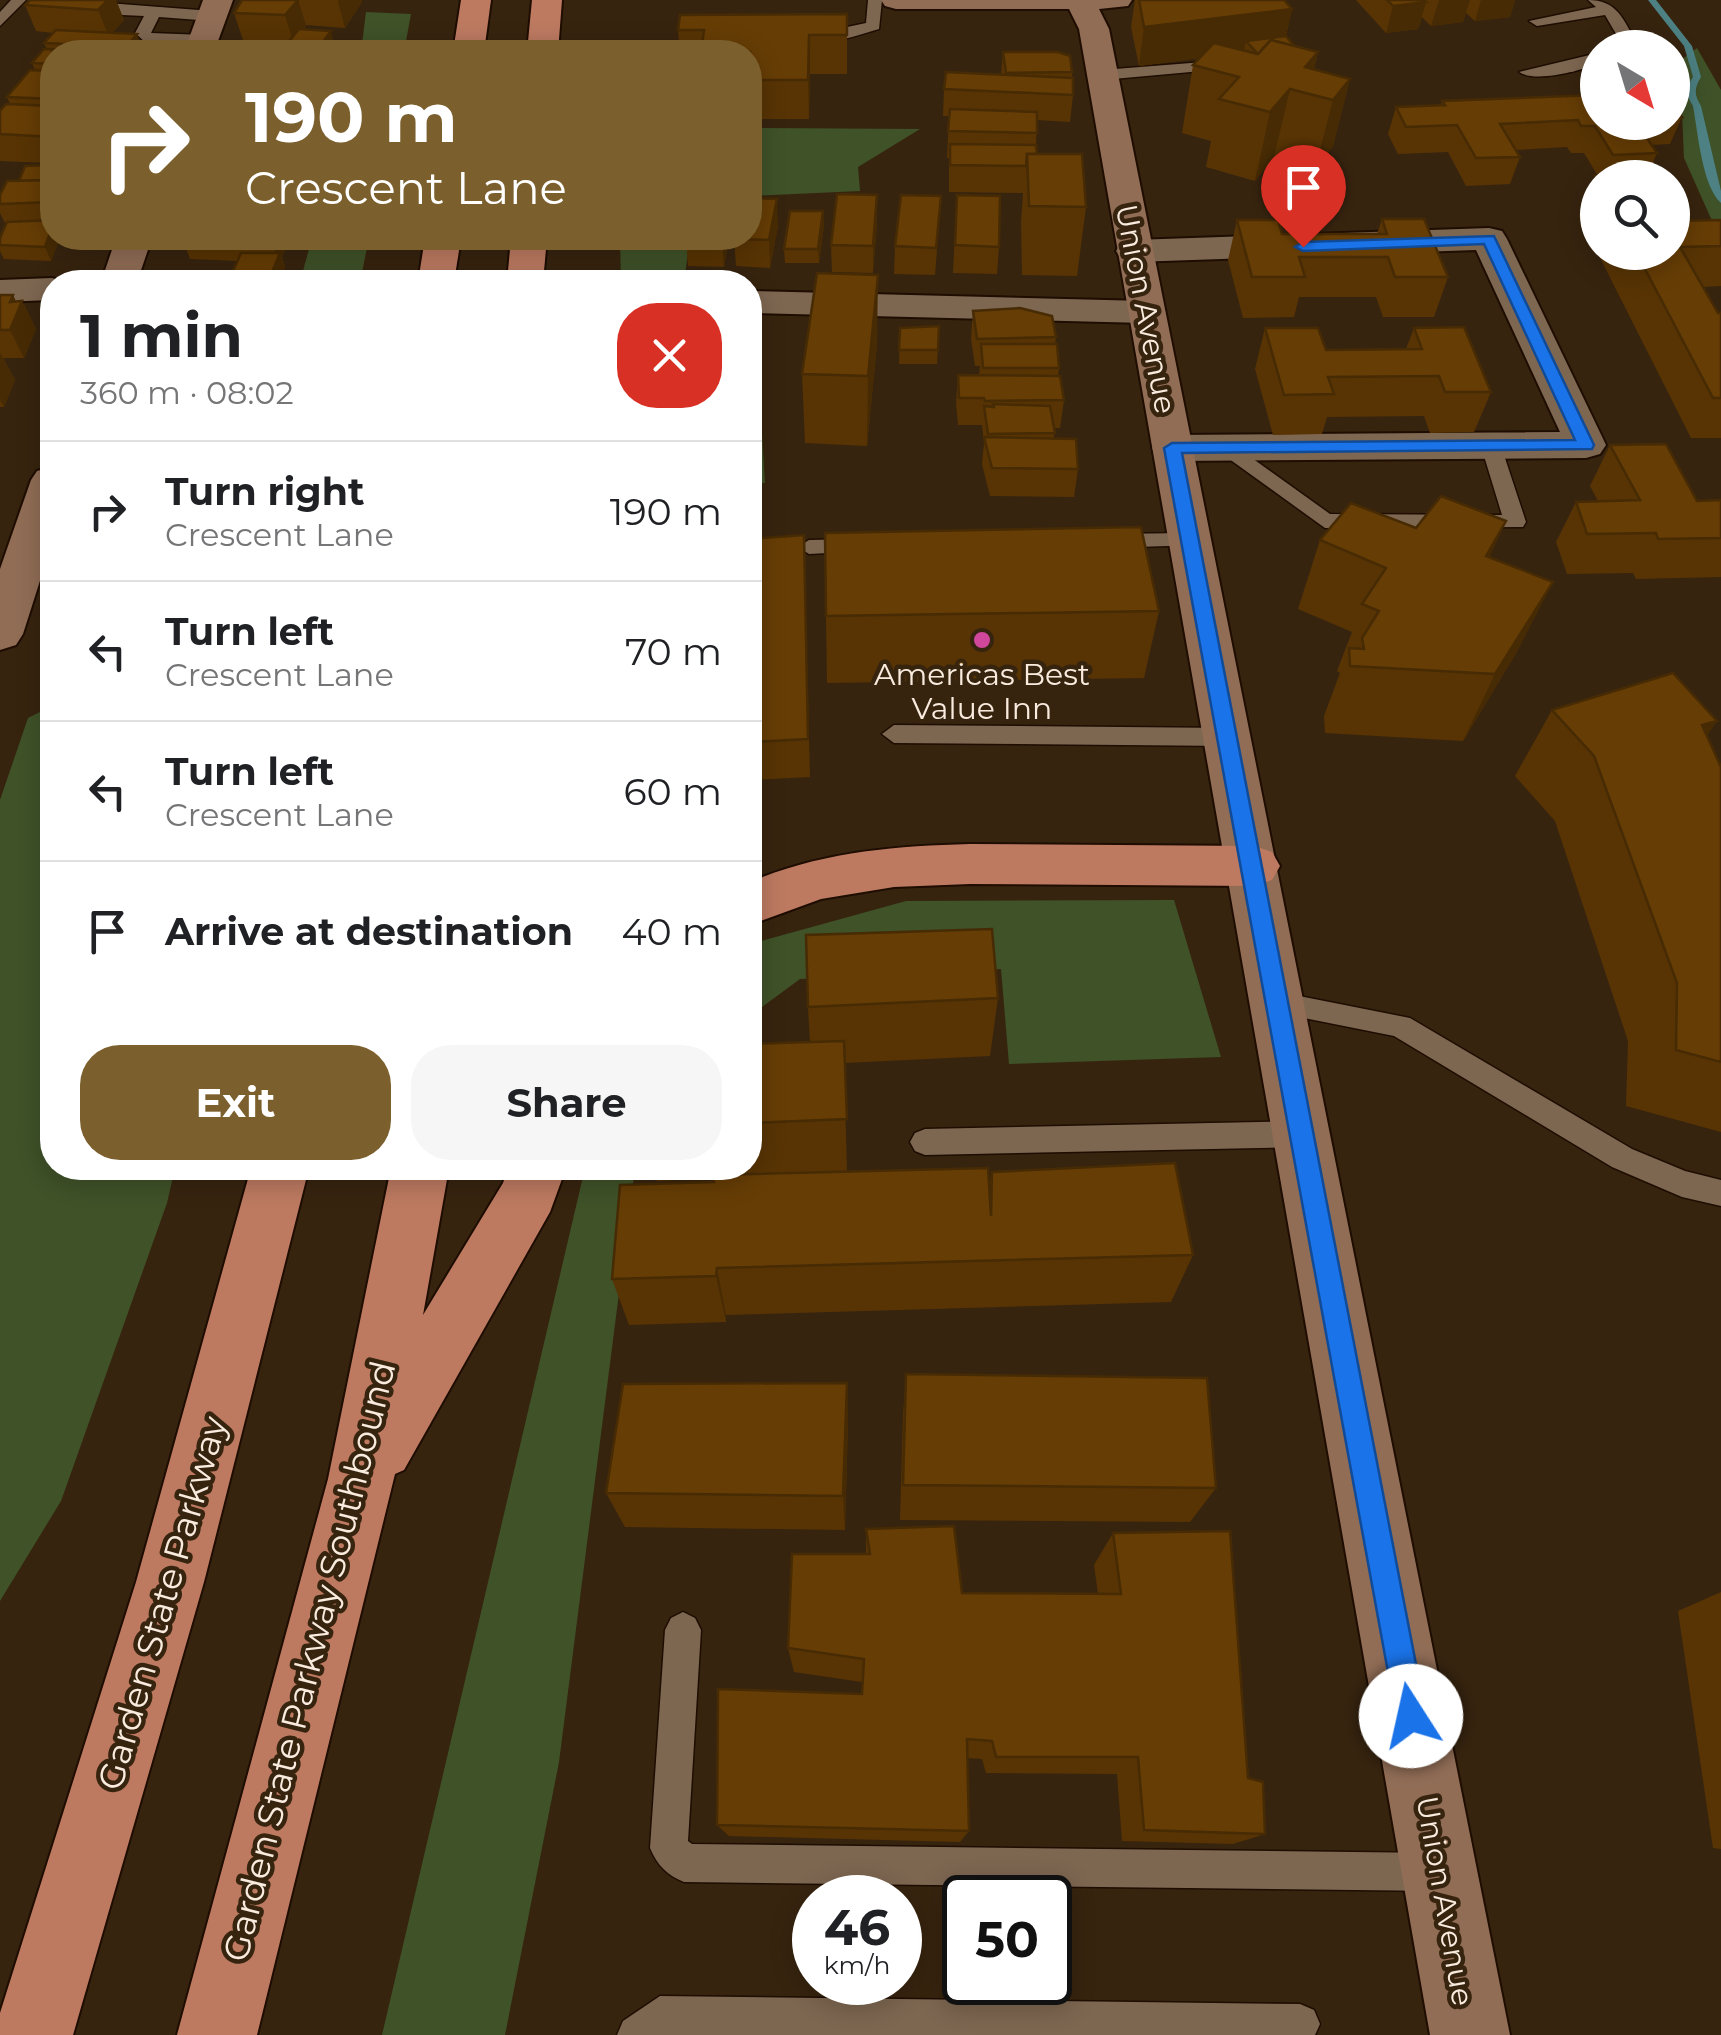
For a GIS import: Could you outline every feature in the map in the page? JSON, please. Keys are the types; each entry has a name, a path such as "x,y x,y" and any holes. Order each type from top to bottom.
{"highway":[{"path":"762,899 835,875 905,866 1254,866"},
{"name":"Garden State Parkway","path":"33,2035 170,1582 277,1180"},
{"name":"Garden State Parkway Southbound","path":"216,2035 361,1479 418,1180"},
{"path":"361,1479 533,1180"}],"main road":[{"path":"896,0 1093,1"},
{"name":"Union Avenue","path":"1093,1 1094,30 1145,312 1198,448 1190,540 1470,2035"},
{"path":"3,617 40,514"}],"street":[{"path":"1134,251 1489,240 1586,445 1198,448"},
{"path":"0,291 40,289"},
{"path":"762,302 1145,312"}],"lane":[{"path":"0,21 20,0"},
{"path":"75,0 78,8 154,12 208,27"},
{"path":"802,36 838,36 874,26 875,0"},
{"path":"1537,21 1602,5 1620,30"},
{"path":"154,12 143,33 146,36 208,27"},
{"path":"1102,74 1231,65"},
{"path":"1526,72 1580,65"},
{"path":"1198,448 1325,522 1516,522 1491,446"},
{"path":"1076,542 1190,540"},
{"path":"809,547 885,546"},
{"path":"894,734 1228,738"},
{"path":"1279,1003 1400,1026 1622,1158 1682,1184 1721,1193"},
{"path":"925,1142 1303,1134"},
{"path":"682,1630 668,1848 684,1862 1440,1872"},
{"path":"637,2035 660,2016 829,2026 1300,2024"}],"green space":[{"path":"366,12 411,14 406,40 362,40"},
{"path":"1697,48 1721,90 1721,241 1690,171 1690,160 1684,158 1683,140 1690,140 1690,53"},
{"path":"762,128 920,129 858,167 860,191 762,195"},
{"path":"309,250 367,250 362,270 303,270"},
{"path":"620,250 688,250 686,270 621,270"},
{"path":"762,434 765,483 762,483"},
{"path":"40,712 40,1180 172,1180 61,1501 0,1601 0,800 28,718"},
{"path":"1174,900 1221,1057 1009,1064 1001,969 800,979 762,1007 762,941 906,901"},
{"path":"582,1180 633,1180 559,1762 505,2035 382,2035"}],"building":[{"path":"30,0 108,0 98,10 25,5"},
{"path":"242,0 298,0 285,15 234,13"},
{"path":"1139,0 1284,0 1292,9 1144,27"},
{"path":"1387,0 1423,0 1426,2 1393,6"},
{"path":"847,14 847,35 809,35 808,80 762,80 762,40 703,40 704,30 678,30 680,15"},
{"path":"299,29 331,31 324,40 290,40"},
{"path":"56,30 137,34 132,40 47,40"},
{"path":"1286,36 1295,47 1271,40 1258,54 1246,41"},
{"path":"1271,40 1318,52 1305,67 1350,79 1333,100 1290,89 1270,112 1219,99 1239,77 1193,65 1214,43 1258,54"},
{"path":"1003,52 1058,52 1070,56 1072,72 1006,73"},
{"path":"30,70 40,70 40,98 7,97"},
{"path":"946,72 1073,78 1073,95 944,89"},
{"path":"1580,96 1580,124 1578,120 1500,124 1520,157 1476,158 1457,125 1406,127 1396,107 1445,105 1442,101"},
{"path":"6,104 40,105 40,136 0,134 0,111"},
{"path":"950,109 1037,112 1037,133 948,131"},
{"path":"1604,140 1648,140 1657,153 1613,155"},
{"path":"950,144 1036,145 1037,154 1027,154 1026,166 950,165"},
{"path":"1027,154 1082,154 1086,207 1029,206"},
{"path":"40,165 40,180 19,181 25,166"},
{"path":"40,180 40,202 0,204 7,181"},
{"path":"837,194 877,195 873,246 831,245"},
{"path":"901,195 941,196 936,248 895,246"},
{"path":"957,195 1000,196 999,247 955,245"},
{"path":"762,198 777,199 769,240 762,240"},
{"path":"790,211 823,211 818,249 784,249"},
{"path":"1382,219 1424,219 1448,277 1395,277 1388,257 1299,257 1305,277 1252,277 1237,220 1278,220 1282,234 1387,234"},
{"path":"1721,220 1721,246 1690,247 1690,221"},
{"path":"40,221 40,247 0,245 7,222"},
{"path":"241,253 280,253 273,270 233,270"},
{"path":"1690,264 1721,313 1721,398 1713,398 1645,270 1690,270"},
{"path":"817,273 878,275 868,376 802,374"},
{"path":"0,295 13,295 10,302 22,301 10,330 0,330"},
{"path":"1020,308 1052,316 1056,337 977,339 973,311"},
{"path":"939,326 938,350 899,350 900,328"},
{"path":"1464,327 1491,392 1445,392 1439,376 1328,377 1334,394 1284,395 1265,328 1318,328 1326,350 1422,349 1414,328"},
{"path":"981,344 1057,344 1059,368 983,368"},
{"path":"958,375 1060,376 1064,400 959,398"},
{"path":"993,404 1050,406 1055,433 988,434 984,406 994,407"},
{"path":"984,437 1076,439 1078,469 992,468"},
{"path":"1666,444 1697,501 1721,500 1721,538 1658,539 1656,533 1587,534 1576,502 1640,500 1610,445"},
{"path":"1441,496 1506,521 1486,556 1553,582 1495,674 1350,666 1349,648 1364,649 1362,638 1379,611 1362,604 1386,568 1320,540 1351,503 1416,528"},
{"path":"1141,527 1159,611 826,616 825,533"},
{"name":"Americas Best Value Inn","path":"804,535 808,739 762,741 762,538"},
{"path":"1673,673 1717,721 1702,725 1721,767 1721,1062 1676,1050 1677,983 1594,756 1552,710"},
{"path":"992,929 998,998 808,1007 806,935"},
{"path":"844,1041 847,1119 762,1123 762,1044"},
{"path":"1175,1163 1193,1255 717,1268 716,1276 612,1279 620,1185 762,1180 762,1174 988,1168 991,1216 992,1172"},
{"path":"906,1374 1207,1378 1216,1488 903,1485"},
{"path":"847,1383 843,1496 606,1493 623,1384"},
{"path":"954,1526 962,1593 1121,1594 1113,1533 1230,1531 1248,1778 1263,1782 1265,1834 1144,1830 1138,1757 996,1757 992,1741 967,1739 969,1831 717,1825 718,1689 862,1694 864,1659 788,1648 792,1554 870,1554 866,1529"}],"waterway":[{"path":"1652,0 1688,46 1697,77 1691,95 1697,106 1713,184 1721,200"}],"place":[{"name":"Americas Best Value Inn","path":"982,640"}],"route":[{"path":"1303,247 1489,240 1586,445 1172,448 1411,1716"}]}
